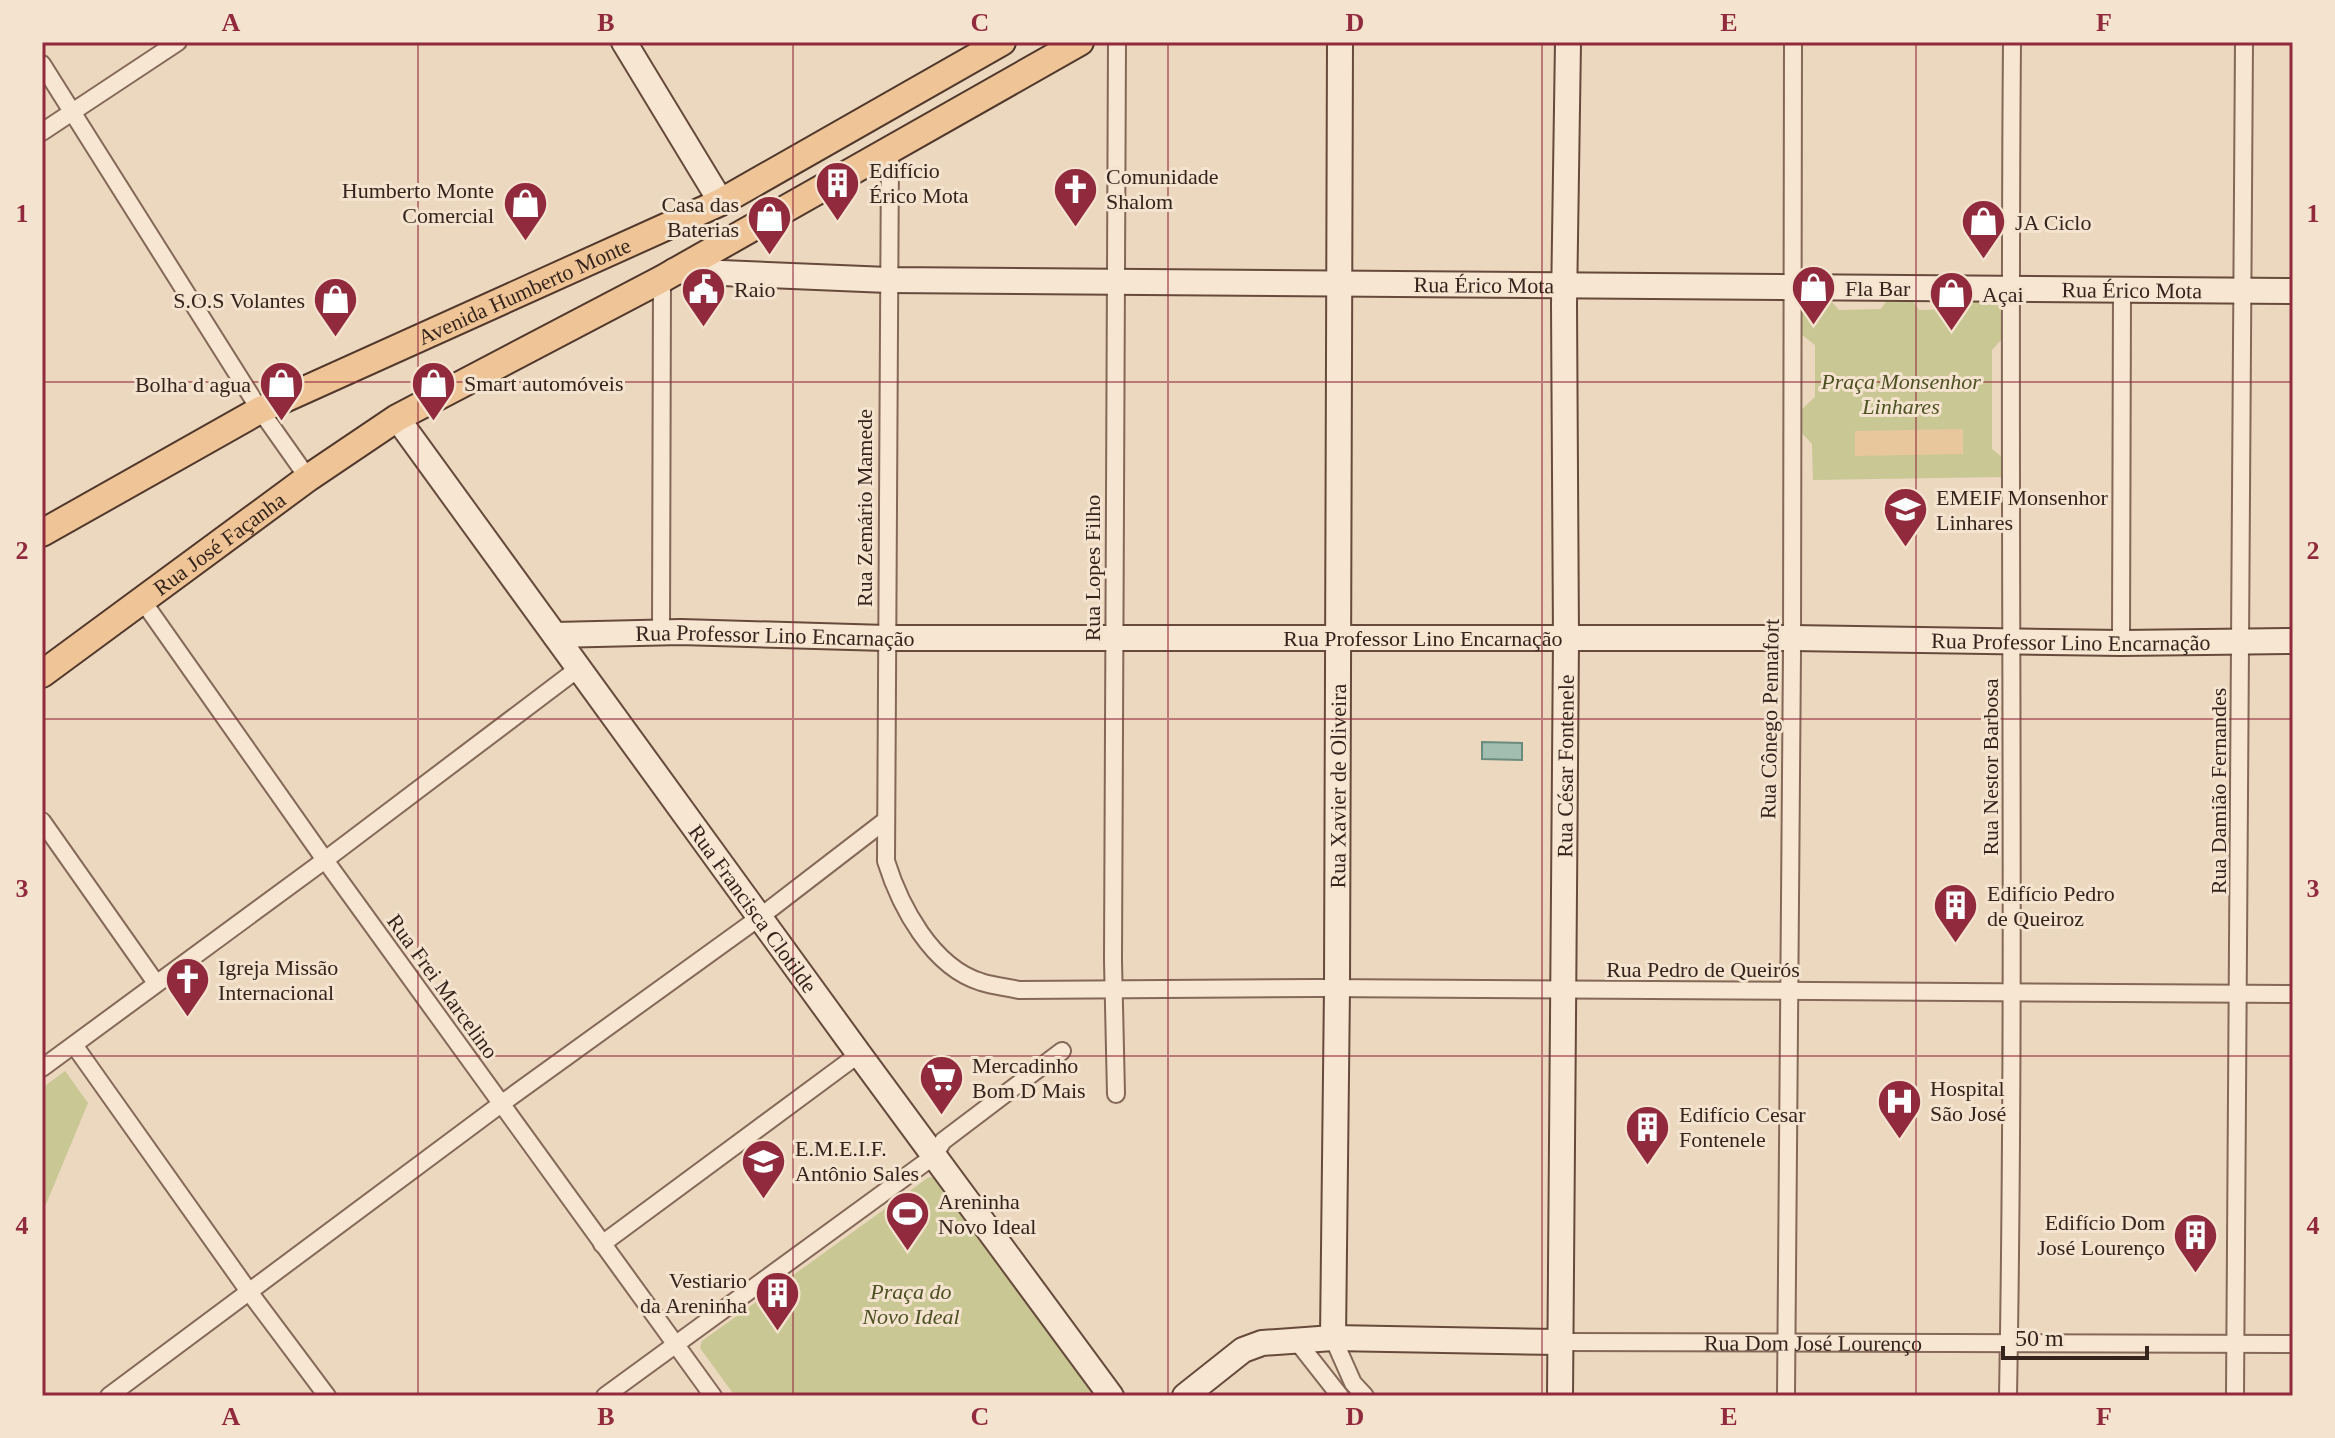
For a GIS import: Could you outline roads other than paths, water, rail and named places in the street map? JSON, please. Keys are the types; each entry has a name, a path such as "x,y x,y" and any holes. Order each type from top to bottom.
{"main road":[{"name":"Avenida Humberto Monte","path":"42,533 260,410 721,202 1002,42"},
{"name":"Avenida Humberto Monte","path":"397,418 668,275 1080,42"},
{"name":"Rua José Façanha","path":"42,674 308,478 397,418"}],"street":[{"path":"42,132 178,42"},
{"path":"624,42 721,202"},
{"name":"Rua Lopes Filho","path":"1116,1094 1113,988 1117,42"},
{"name":"Rua Xavier de Oliveira","path":"1333,1338 1340,42"},
{"name":"Rua César Fontenele","path":"1560,1396 1568,42"},
{"name":"Rua Cônego Pennafort","path":"1786,1396 1793,42"},
{"name":"Rua Nestor Barbosa","path":"2008,1396 2013,993 2012,42"},
{"name":"Rua Damião Fernandes","path":"2235,1396 2244,42"},
{"path":"42,64 260,410 308,478"},
{"name":"Rua Zemário Mamede","path":"890,151 886,861 896,894 913,922 934,949 979,982 1019,990 1113,988"},
{"path":"661,633 668,275"},
{"name":"Rua Érico Mota","path":"668,275 888,280 2293,291"},
{"path":"2121,643 2122,290"},
{"name":"Rua Francisca Clotilde","path":"397,418 1111,1396"},
{"name":"Rua Frei Marcelino","path":"142,600 325,860 713,1396"},
{"name":"Rua Professor Lino Encarnação","path":"555,635 1792,638 2011,643 2293,641"},
{"path":"42,1068 579,668"},
{"path":"109,1396 501,1104 760,917 886,820"},
{"path":"42,821 156,983"},
{"name":"Rua Pedro de Queirós","path":"1113,988 2293,994"},
{"path":"74,1045 327,1396"},
{"path":"605,1396 934,1156 943,1141 1062,1051"},
{"path":"602,1244 859,1054"},
{"path":"1333,1338 1353,1383 1365,1396"},
{"name":"Rua Dom José Lourenço","path":"1185,1396 1243,1350 1262,1343 1333,1338 1559,1342 2293,1344"},
{"path":"1296,1340 1340,1396"}],"place":[{"name":"Edifício Érico Mota","path":"838,222"},
{"name":"Comunidade Shalom","path":"1075,228"},
{"name":"Humberto Monte Comercial","path":"525,242"},
{"name":"Casa das Baterias","path":"770,256"},
{"name":"JA Ciclo","path":"1984,261"},
{"name":"Fla Bar","path":"1814,327"},
{"name":"Raio","path":"703,328"},
{"name":"Açai","path":"1951,333"},
{"name":"S.O.S Volantes","path":"336,339"},
{"name":"Smart automóveis","path":"433,422"},
{"name":"Bolha d agua","path":"282,423"},
{"name":"EMEIF Monsenhor Linhares","path":"1905,549"},
{"name":"Edifício Pedro de Queiroz","path":"1956,945"},
{"name":"Igreja Missão Internacional","path":"187,1019"},
{"name":"Mercadinho Bom D Mais","path":"941,1117"},
{"name":"Hospital São José","path":"1899,1140"},
{"name":"Edifício Cesar Fontenele","path":"1648,1166"},
{"name":"E.M.E.I.F. Antônio Sales","path":"764,1200"},
{"name":"Areninha Novo Ideal","path":"907,1253"},
{"name":"Edifício Dom José Lourenço","path":"2196,1274"},
{"name":"Vestiario da Areninha","path":"778,1332"}],"park label":[{"name":"Praça Monsenhor Linhares","path":"1901,394"},
{"name":"Praça do Novo Ideal","path":"911,1304"}]}
